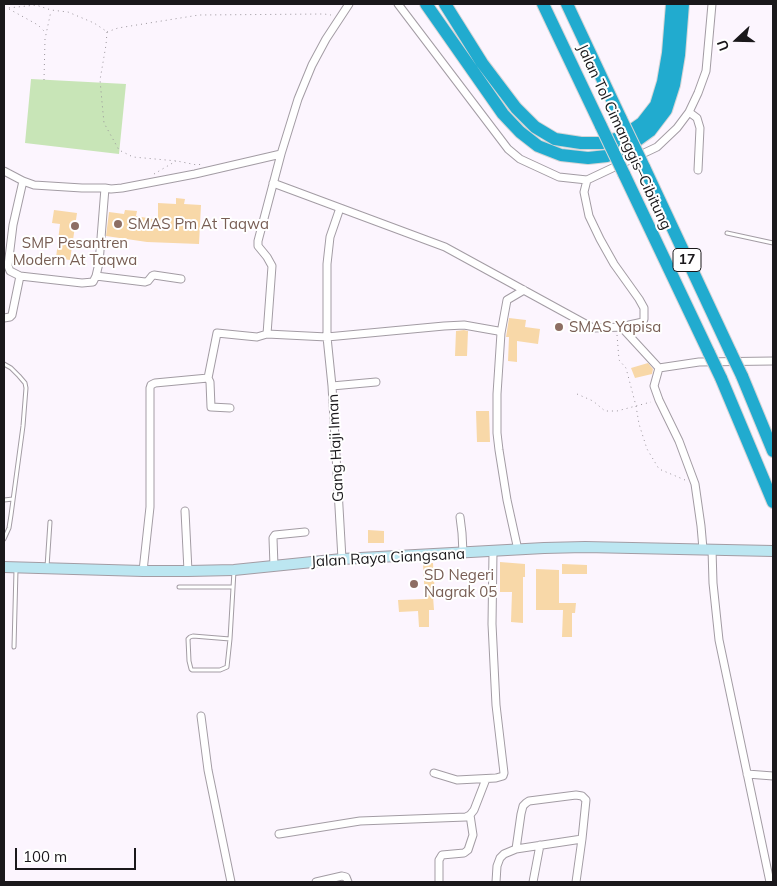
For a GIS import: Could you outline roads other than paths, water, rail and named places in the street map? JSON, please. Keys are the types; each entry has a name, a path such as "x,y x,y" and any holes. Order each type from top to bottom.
{"highway":[{"path":"426,4 503,114 520,132 538,146 561,155 588,158 607,156 628,147 650,131 666,110 674,85 679,54 683,4"},
{"path":"445,4 482,63 516,108 535,127 555,140 581,143 602,143 622,137 642,123 656,105 663,82 668,53 672,4"},
{"name":"Jalan Tol Cimanggis–Cibitung","path":"543,4 721,378 773,502"},
{"name":"Jalan Tol Cimanggis–Cibitung","path":"566,4 742,376 773,451"},
{"path":"572,4 612,100"}],"main road":[{"name":"Jalan Raya Ciangsana","path":"4,567 143,571 234,570 342,559 585,547 772,551"}],"street":[{"path":"267,334 272,266 258,244 273,183 298,99 326,39 349,4"},
{"path":"398,4 508,149 520,159 558,177 587,180 657,146 677,128 689,112 706,71 712,4"},
{"path":"689,112 697,118 700,128 698,170"},
{"path":"4,171 23,182 34,185 111,189 195,174 281,154"},
{"path":"273,183 445,248 594,328 625,327 643,322 644,308 614,264 588,216 584,192 587,180"},
{"path":"23,182 13,225 8,266 10,271 20,276 82,283 93,282 96,276 99,263 105,188"},
{"name":"Gang Haji Iman","path":"340,208 330,237 328,255 327,338 332,386 342,559"},
{"path":"96,276 146,282 154,275 181,279"},
{"path":"4,318 12,315 20,276"},
{"path":"518,550 499,450 497,394 501,334 507,300 524,290"},
{"path":"230,408 211,407 210,382 208,378 217,333 257,337 267,334 327,338 464,325 498,331 501,334"},
{"path":"625,327 624,330 660,368"},
{"path":"660,368 699,362 773,361"},
{"path":"660,368 654,386 679,440 694,484 714,583 719,640 770,882"},
{"path":"143,571 150,507 151,385 208,378"},
{"path":"332,386 376,382"},
{"path":"184,511 188,571"},
{"path":"460,517 463,553"},
{"path":"274,566 272,538 305,532"},
{"path":"434,773 457,780 501,777 504,773 496,705 492,624 493,552"},
{"path":"201,716 208,770 231,882"},
{"path":"747,774 773,776"},
{"path":"279,834 349,822 466,817 474,810 486,779"},
{"path":"516,849 523,806 529,801 576,795 582,796 586,800 576,882"},
{"path":"439,882 439,860 442,855 464,853 468,850 473,835 470,815"},
{"path":"496,882 497,866 504,854 516,849 582,839"},
{"path":"533,882 540,845"},
{"path":"316,882 342,876 346,877 348,882"}],"lane":[{"path":"727,233 773,243"},
{"path":"4,364 19,376 26,388 23,426 9,528 4,539"},
{"path":"4,500 13,499"},
{"path":"47,567 50,522"},
{"path":"14,647 16,567"},
{"path":"230,639 190,637 188,639 191,669 220,670 227,667 230,639 234,570"},
{"path":"179,587 233,587"}],"place":[{"name":"SMAS Pm At Taqwa","path":"118,224"},
{"name":"SMP Pesantren Modern At Taqwa","path":"75,226"},
{"name":"SMAS Yapisa","path":"559,327"},
{"name":"SD Negeri Nagrak 05","path":"414,584"}]}
